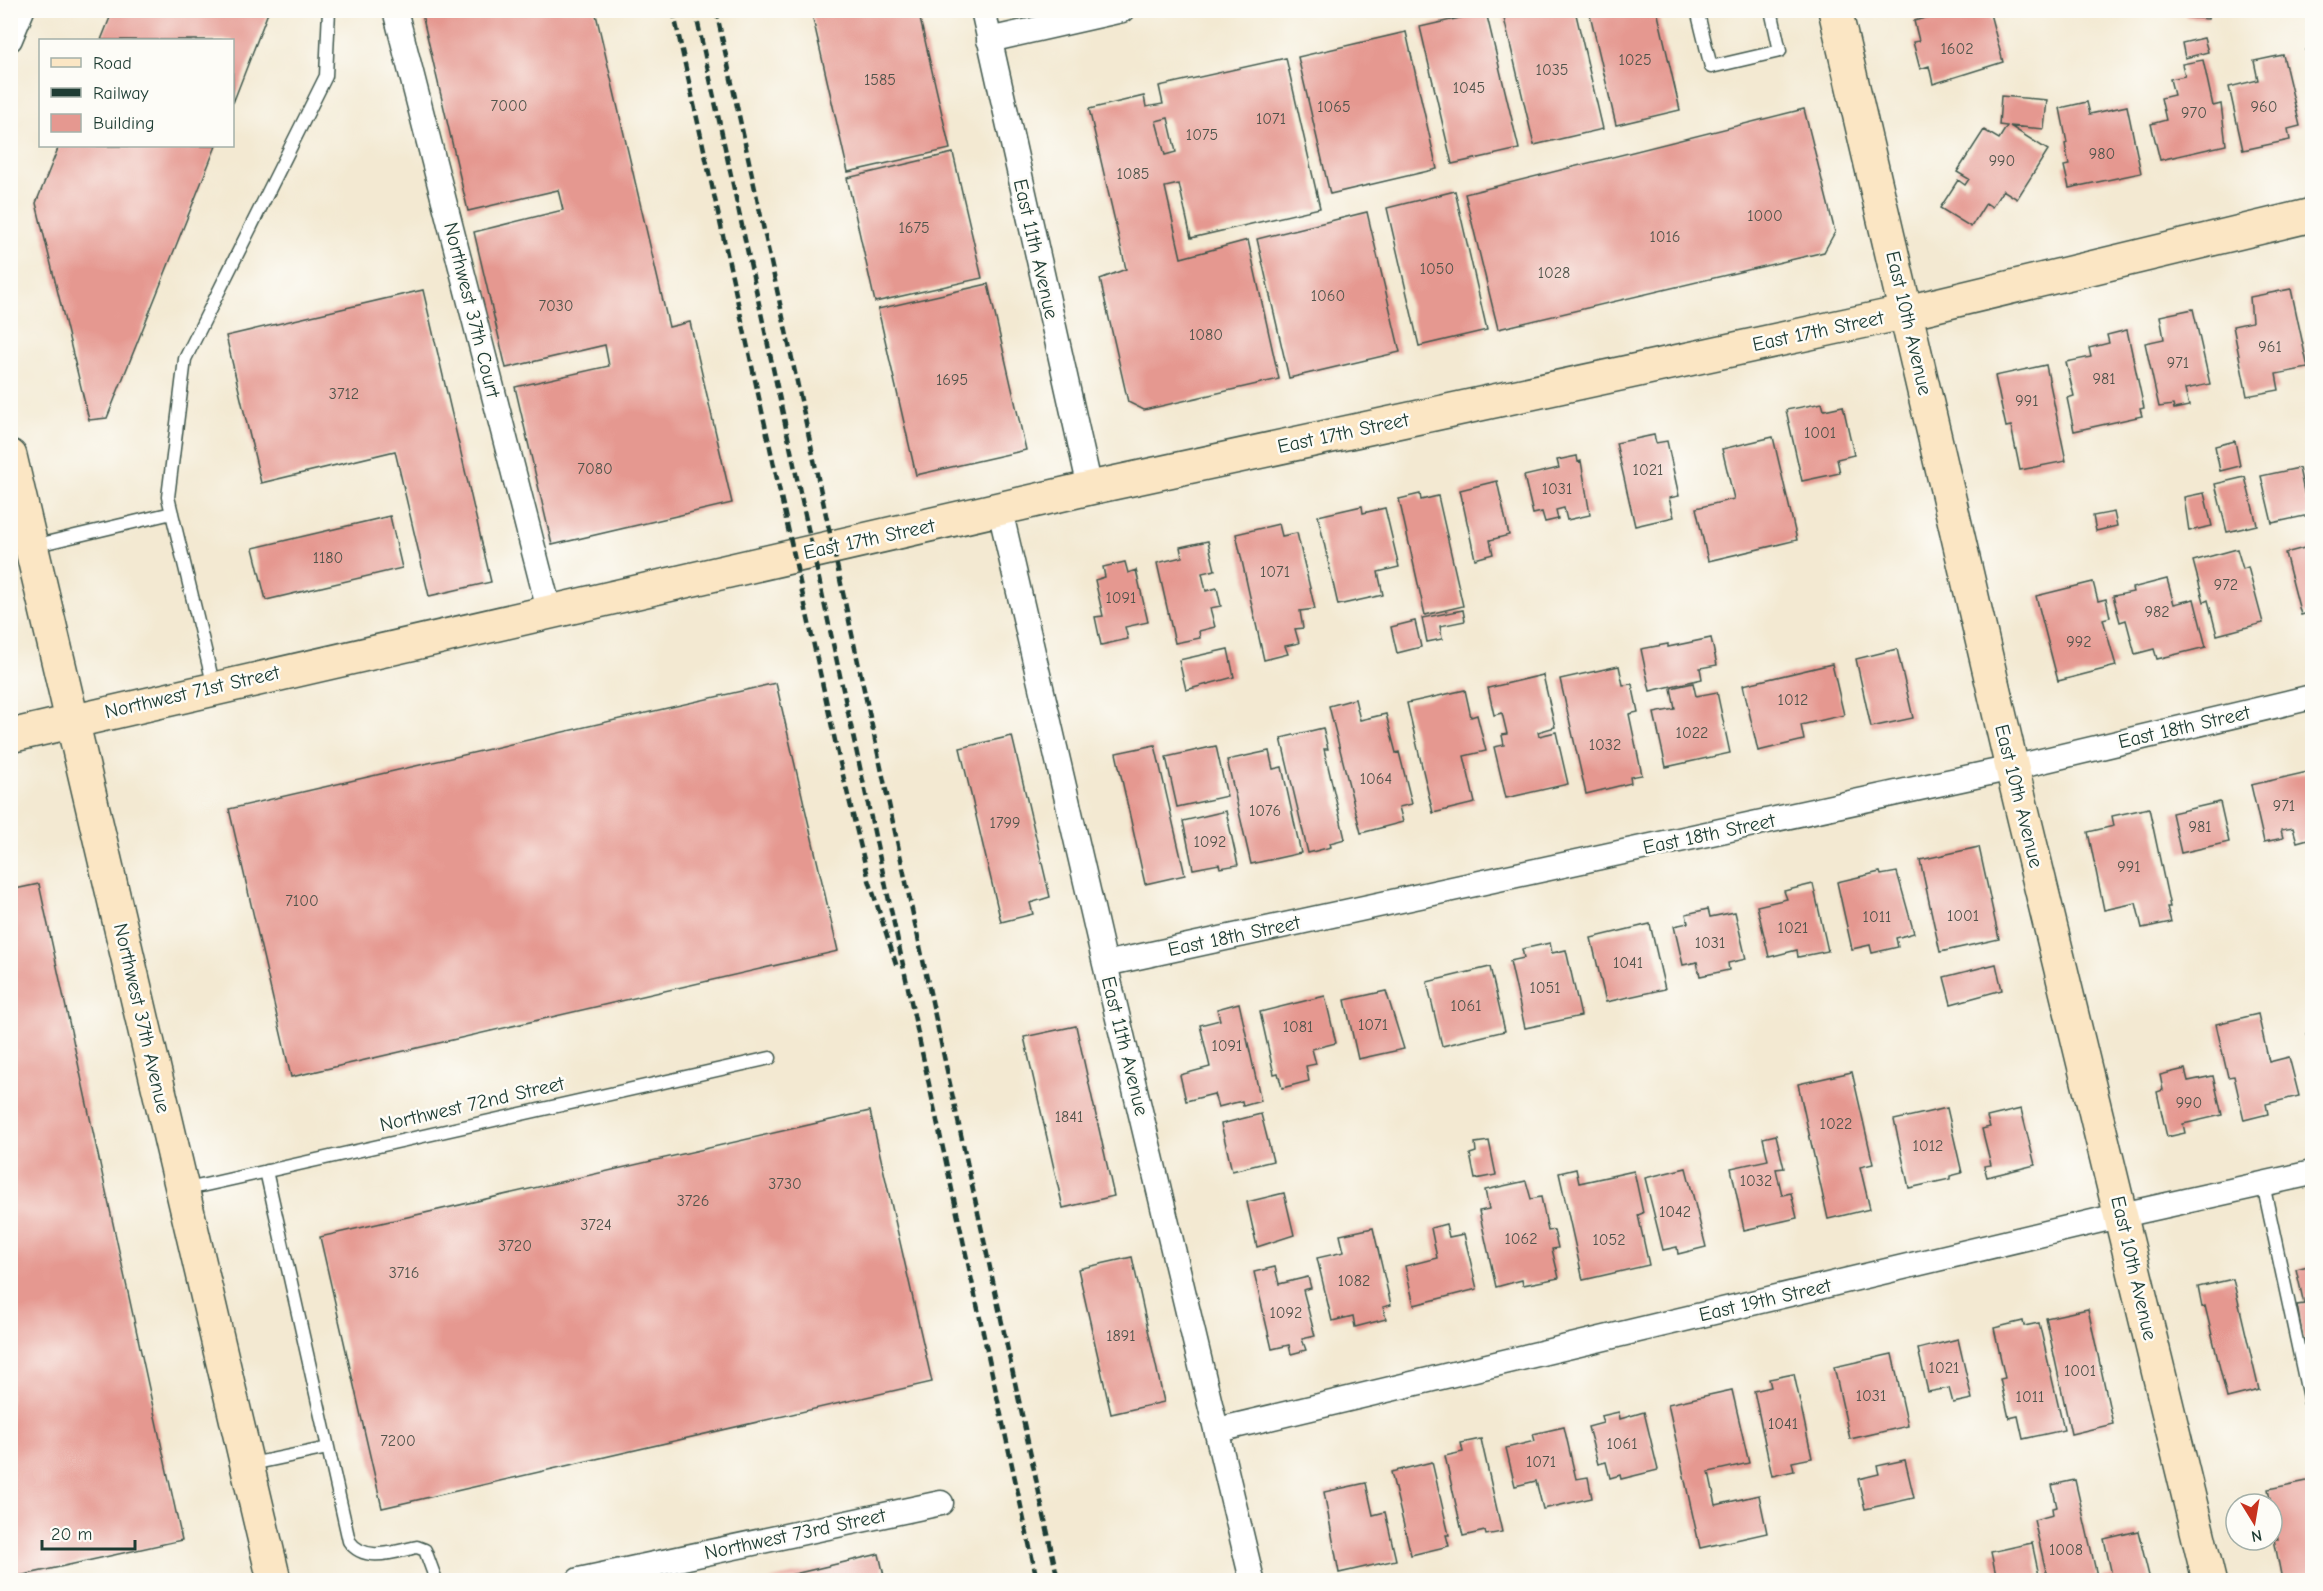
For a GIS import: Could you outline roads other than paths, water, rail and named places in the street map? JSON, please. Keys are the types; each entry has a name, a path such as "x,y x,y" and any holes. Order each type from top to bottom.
{"street":[{"path":"10,39 22,10"},
{"name":"Northwest 37th Court","path":"395,10 549,610"},
{"name":"East 11th Avenue","path":"983,10 1090,488"},
{"path":"989,40 1122,10"},
{"name":"East 10th Avenue","path":"1835,10 2012,768 2209,1581"},
{"name":"East 17th Street","path":"373,650 1090,488 1907,312 2313,215"},
{"name":"Northwest 37th Avenue","path":"10,456 274,1581"},
{"name":"East 11th Avenue","path":"1000,510 1252,1581"},
{"name":"Northwest 71st Street","path":"10,736 373,650"},
{"name":"East 18th Street","path":"1105,964 2012,768 2313,697"},
{"name":"East 19th Street","path":"1218,1430 2122,1215 2313,1173"},
{"name":"Northwest 73rd Street","path":"579,1581 941,1503"}],"lane":[{"path":"213,687 168,496 185,359 326,76 329,10"},
{"path":"1697,10 1711,67 1779,51 1771,10"},
{"path":"32,546 172,513"},
{"name":"Northwest 72nd Street","path":"182,1191 770,1058"},
{"path":"266,1171 349,1541 356,1551 365,1555 417,1547 425,1551 436,1581"},
{"path":"2263,1184 2311,1407"},
{"path":"248,1465 328,1448"}],"railway":[{"path":"673,10 840,763 869,880 897,967"},
{"path":"695,10 1037,1580"},
{"path":"716,10 1058,1580"}]}
